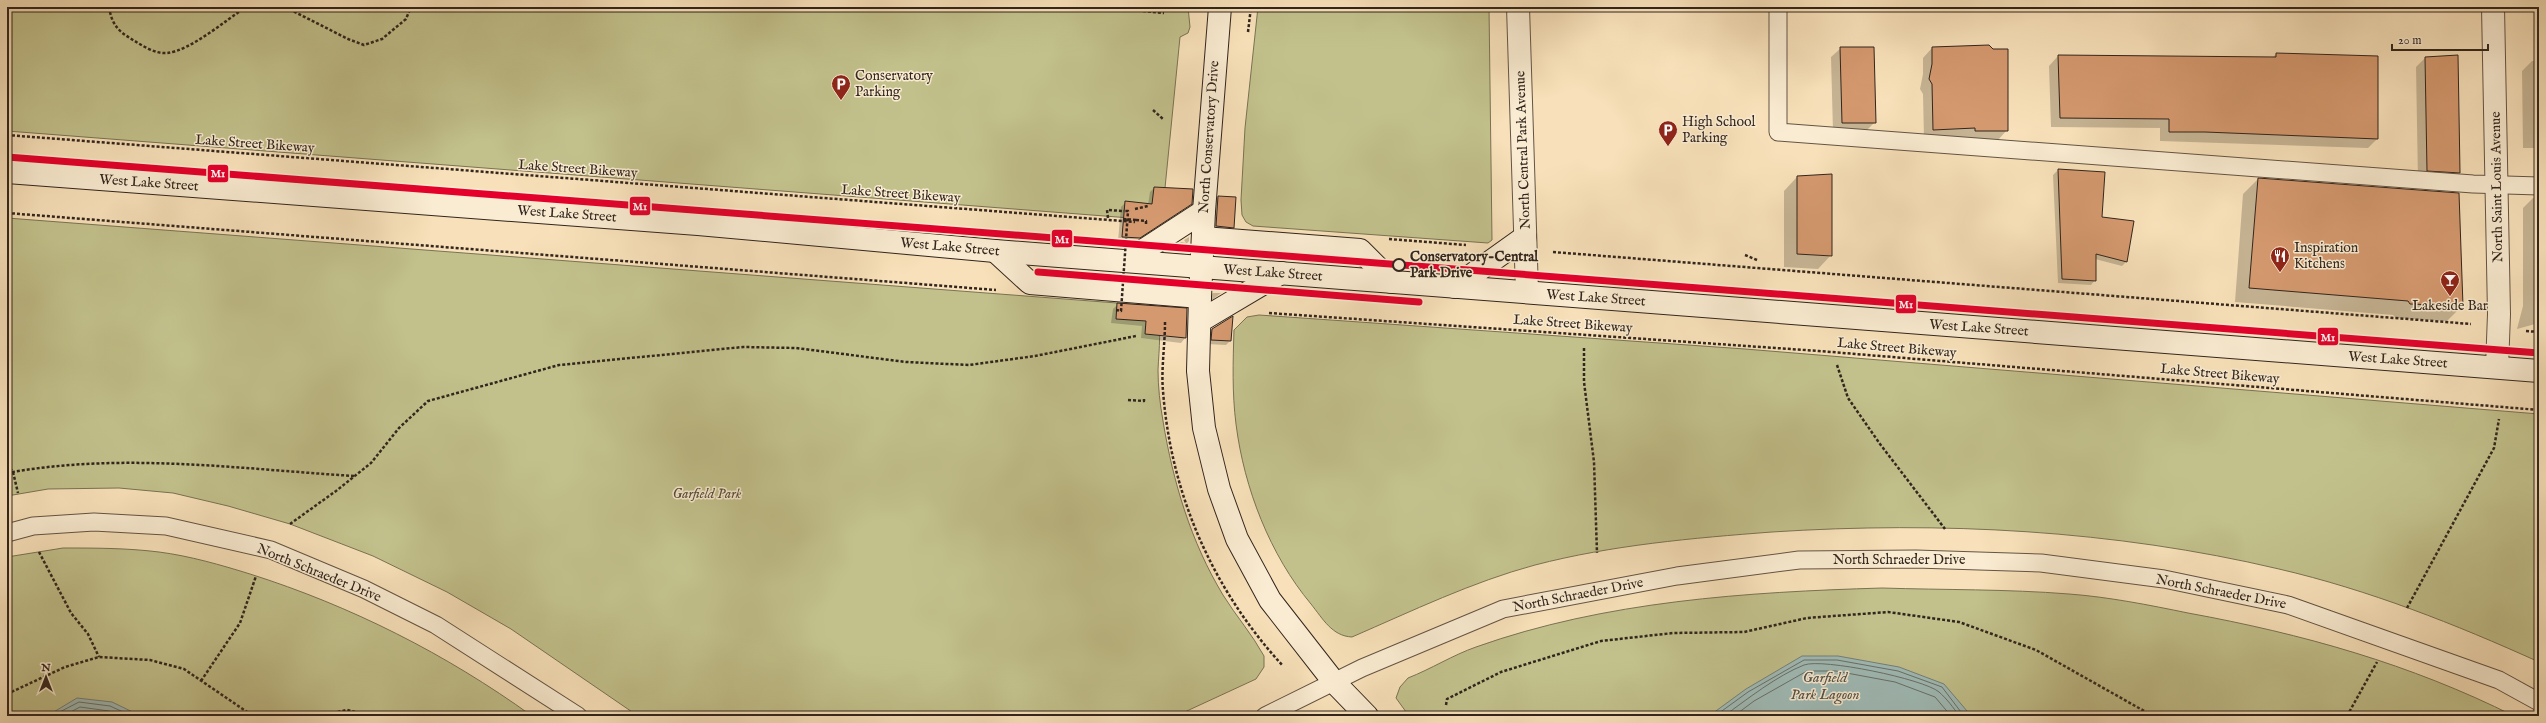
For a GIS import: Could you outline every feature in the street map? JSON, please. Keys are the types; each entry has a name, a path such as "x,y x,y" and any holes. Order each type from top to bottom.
{"main road":[{"name":"North Conservatory Drive","path":"1220,7 1204,211 1200,297 1198,371 1204,428 1221,496 1237,539 1270,600 1334,682 1367,716"},
{"name":"North Central Park Avenue","path":"1518,7 1527,292"},
{"name":"North Saint Louis Avenue","path":"2493,7 2499,314 2497,367"},
{"name":"West Lake Street","path":"7,172 698,224 995,252 2539,371"},
{"path":"1127,261 1204,211"},
{"path":"1455,287 1525,237"},
{"path":"1203,238 1360,250 1392,282"},
{"path":"995,252 1030,283 1200,297"},
{"path":"1200,321 1281,273"}],"lane":[{"path":"1778,7 1778,132 2497,186 2539,186"},
{"name":"North Schraeder Drive","path":"7,533 33,526 94,522 166,526 271,550 364,589 436,625 578,716"},
{"name":"North Schraeder Drive","path":"1265,716 1404,650 1503,609 1677,576 1791,561 1916,559 2041,563 2164,579 2288,605 2499,680 2539,702"}],"path":[{"path":"109,7 111,18 118,31 149,49 166,53 183,48 246,7"},
{"path":"285,7 348,39 364,45 382,39 406,18 411,7"},
{"path":"1133,10 1164,13"},
{"path":"1153,110 1163,118"},
{"name":"Lake Street Bikeway","path":"7,135 1146,223 1146,221 1129,220 1122,219 1107,218 1108,210 1128,211 1128,219 1127,226 1125,249 1121,310 1116,310"},
{"path":"1135,209 1148,206"},
{"path":"7,213 995,290 1030,283"},
{"path":"1360,250 1388,239 1473,245"},
{"path":"1563,252 2452,323"},
{"path":"1744,255 1757,260"},
{"name":"Lake Street Bikeway","path":"1268,313 1811,351 2539,410"},
{"path":"2527,331 2539,332"},
{"path":"290,524 371,463 399,428 428,401 560,365 743,347 796,348 906,362 969,365 1035,356 1136,336"},
{"path":"1584,348 1584,382 1594,462 1597,553"},
{"path":"1837,365 1848,398 1880,444 1945,529"},
{"path":"1128,400 1144,401 1144,397"},
{"path":"2407,608 2494,448 2499,419"},
{"path":"7,473 131,463 354,476"},
{"path":"7,464 13,472 18,493"},
{"path":"39,551 71,613 88,634 99,657"},
{"path":"201,681 240,623 256,576"},
{"path":"1446,705 1447,699 1500,672 1601,641 1673,633 1744,632 1807,618 1888,612 1959,622 2036,650 2153,716"},
{"path":"7,694 65,667 99,657 150,660 184,669 253,716"},
{"path":"2347,716 2378,659"},
{"path":"318,716 347,710 372,716"},
{"path":"1396,713 1399,716"}],"green space":[{"path":"7,7 1188,7 1190,27 1188,33 1180,37 1163,208 1156,220 7,131"},
{"path":"1258,7 1489,7 1492,240 1488,243 1253,226 1246,222 1242,215 1241,200 1245,128"},
{"name":"Garfield Park","path":"7,218 1156,306 1160,330 1158,383 1160,402 1167,444 1178,489 1193,533 1212,575 1223,595 1264,656 1264,667 1256,679 1176,716 638,716 511,629 447,592 373,556 290,524 228,506 173,493 119,488 48,489 7,496"},
{"path":"1259,315 1745,349 2539,414 2539,662 2476,634 2411,609 2313,577 2279,569 2154,545 2091,537 1963,529 1899,528 1772,532 1653,543 1593,552 1535,565 1488,580 1465,588 1352,637 1345,636 1339,634 1328,626 1296,585 1283,564 1261,520 1245,472 1236,424 1234,401 1234,330 1247,317"},
{"path":"63,548 123,549 171,554 217,564 288,587 361,617 432,652 499,693 532,716 7,716 7,557"},
{"path":"1882,588 2022,591 2084,595 2231,621 2314,641 2395,666 2435,681 2514,716 1409,716 1396,698 1400,687 1408,678 1459,654 1525,631 1575,619 1626,609 1728,596 1780,592"}],"water":[{"name":"Garfield Park Lagoon","path":"1802,656 1838,656 1899,667 1944,684 1967,711 1968,716 1709,716 1746,689"},
{"path":"77,698 112,702 141,716 47,716"}],"building":[{"path":"1989,45 1993,49 2008,49 2008,131 1975,131 1975,128 1933,130 1932,84 1929,79 1932,64 1932,47"},
{"path":"1840,47 1874,47 1876,123 1842,123"},
{"path":"2276,53 2378,56 2378,139 2205,132 2169,132 2169,119 2060,118 2058,55 2276,57"},
{"path":"2458,55 2460,173 2427,171 2425,57"},
{"path":"2058,169 2105,172 2102,217 2134,221 2127,262 2096,254 2096,281 2062,279"},
{"path":"1832,174 1832,256 1797,254 1797,176"},
{"path":"2258,178 2459,193 2463,306 2410,304 2408,301 2249,288"},
{"path":"1154,187 1193,189 1192,204 1140,238 1122,237 1125,201 1152,204"},
{"path":"1218,196 1236,197 1234,228 1216,226"},
{"path":"1117,303 1187,308 1186,338 1145,334 1146,321 1116,319"},
{"path":"1233,316 1231,341 1211,340 1212,329"}],"transit line":[{"name":"M1","path":"7,157 2539,353"},
{"name":"M1","path":"1038,272 1419,302"}],"place":[{"name":"Conservatory Parking","path":"841,101"},
{"name":"High School Parking","path":"1668,147"},
{"name":"Conservatory-Central Park Drive","path":"1399,265"},
{"name":"Inspiration Kitchens","path":"2280,273"},
{"name":"Lakeside Bar","path":"2450,297"}]}
